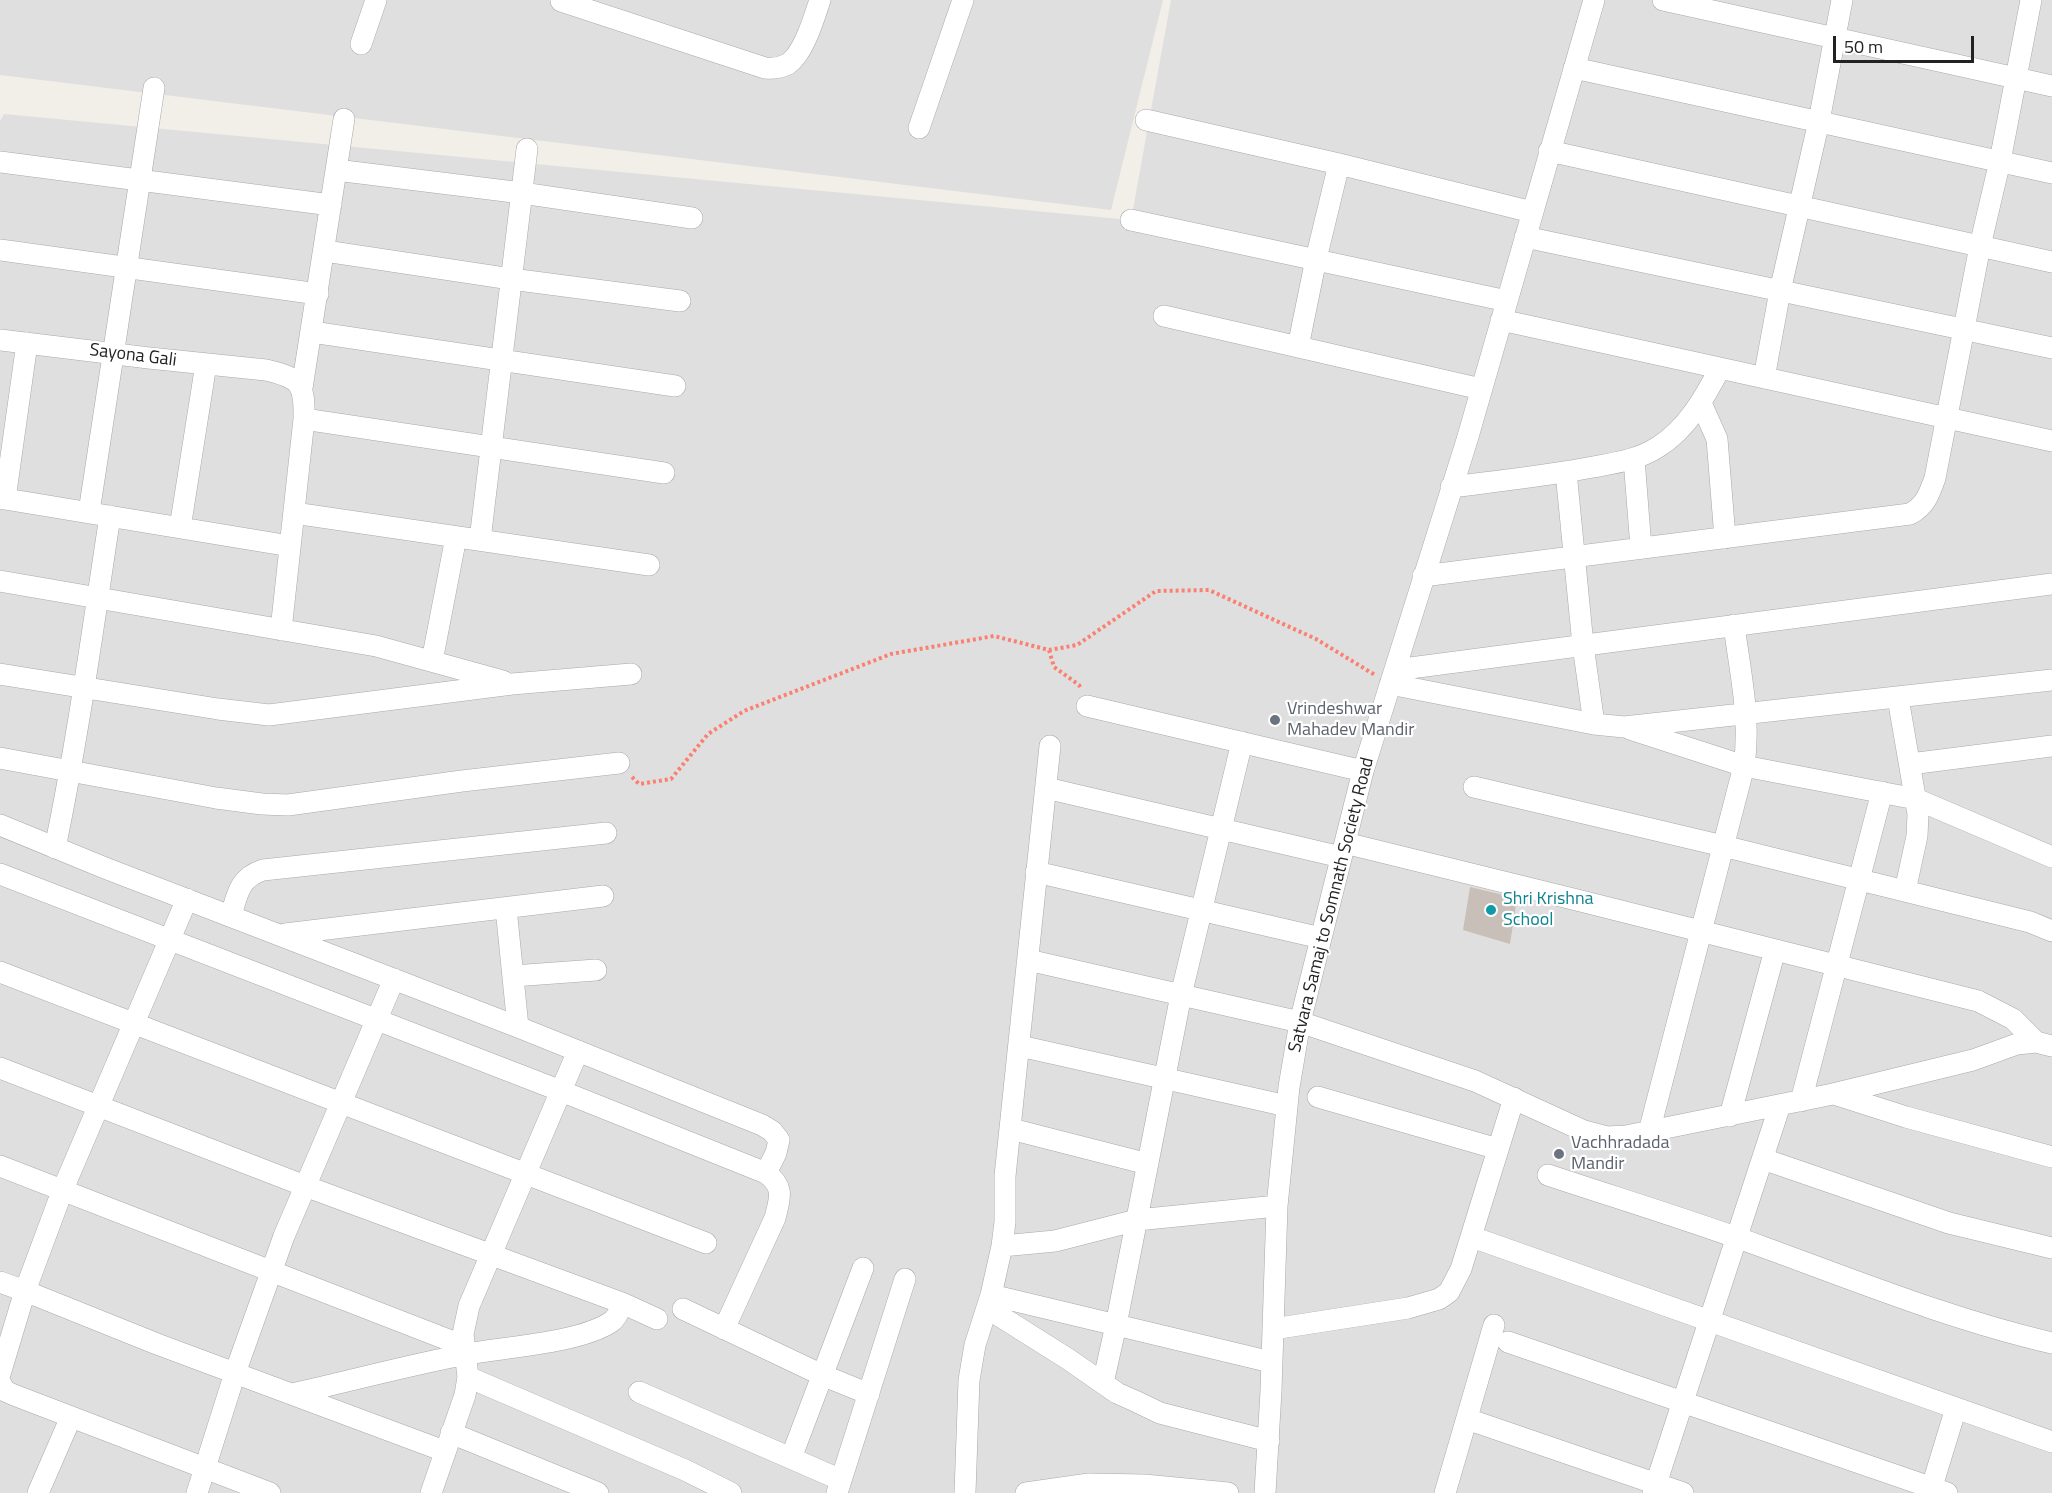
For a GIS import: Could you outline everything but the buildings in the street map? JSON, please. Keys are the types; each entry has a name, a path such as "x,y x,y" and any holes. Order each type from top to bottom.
{"street":[{"path":"361,44 376,0"},
{"path":"561,1 765,68 776,69 786,65 799,50 809,32 820,0"},
{"path":"919,128 963,0"},
{"name":"Satvara Samaj to Somnath Society Road","path":"1265,1493 1269,1442 1277,1206 1287,1106 1300,1022 1363,771 1481,389 1594,0"},
{"path":"1663,0 2052,86"},
{"path":"1764,378 1780,291 1819,121 1842,0"},
{"path":"1423,576 1910,514 1921,508 1935,478 1948,418 1980,246 2000,161 2031,0"},
{"path":"1574,68 2052,172"},
{"path":"55,848 71,771 98,598 99,514 115,354 154,88"},
{"path":"281,630 304,419 302,388 344,119"},
{"path":"1146,120 1339,164 1532,212"},
{"path":"480,540 527,149"},
{"path":"1549,151 2052,262"},
{"path":"0,162 331,205"},
{"path":"1298,347 1339,164"},
{"path":"336,170 522,193 692,218"},
{"path":"1131,220 1316,260 1720,368 2052,441"},
{"path":"1524,237 2052,348"},
{"path":"0,250 318,294"},
{"path":"325,250 511,279 680,301"},
{"path":"1164,316 1481,389"},
{"path":"312,332 675,386"},
{"name":"Sayona Gali","path":"0,340 266,370 292,378 302,388"},
{"path":"27,343 3,498 290,546"},
{"path":"180,528 206,364"},
{"path":"1451,487 1566,472 1634,459 1659,447 1675,433 1701,403 1720,368"},
{"path":"1701,403 1717,439 1725,538"},
{"path":"304,419 664,473"},
{"path":"1634,459 1641,548"},
{"path":"1566,472 1583,645 1594,724"},
{"path":"294,513 649,565"},
{"path":"432,661 456,537"},
{"path":"0,581 376,646 512,684"},
{"path":"1393,677 1583,645 2052,584"},
{"path":"1649,1132 1744,766 1747,745 1746,713 1734,625"},
{"path":"0,674 269,715 512,684 631,674"},
{"path":"1393,677 1594,724 1624,727 2052,680"},
{"path":"1898,698 1918,814 1917,836 1905,891"},
{"path":"1087,706 1363,771"},
{"path":"1624,727 1744,766 1916,799 2052,857"},
{"path":"1103,1383 1181,996 1242,742"},
{"path":"965,1493 969,1380 975,1345 989,1301 1002,1246 1005,1222 1005,1176 1050,746"},
{"path":"1910,764 2052,746"},
{"path":"0,758 216,798 288,805 462,781 619,763"},
{"path":"1474,787 1859,879 2030,922 2052,931"},
{"path":"1046,788 1221,829 1343,850 1701,931 1978,1001 2013,1019 2044,1044"},
{"path":"1801,1101 1882,792"},
{"path":"0,825 518,1027 772,1131 779,1140 776,1153 766,1173"},
{"path":"231,916 238,890 253,873 263,870 606,832"},
{"path":"1036,872 1321,938"},
{"path":"0,874 561,1090 766,1173 778,1184 780,1190 775,1218 724,1329"},
{"path":"281,935 603,896"},
{"path":"0,1374 25,1291 63,1189 187,899"},
{"path":"506,908 518,1027"},
{"path":"1730,1116 1775,950"},
{"path":"1028,960 1300,1022 1474,1081 1584,1131 1607,1137 1649,1132 1833,1094 1972,1059 2017,1044 2044,1044"},
{"path":"513,976 596,970"},
{"path":"0,972 706,1243"},
{"path":"197,1493 271,1270 394,979"},
{"path":"1020,1046 1287,1106"},
{"path":"431,1493 465,1395 468,1377 463,1334 467,1313 490,1254 578,1051"},
{"path":"0,1068 305,1186 622,1303 657,1319"},
{"path":"1833,1094 1957,1132 2052,1157"},
{"path":"1318,1097 1498,1149"},
{"path":"1273,1329 1408,1308 1439,1299 1449,1292 1461,1269 1472,1237 1514,1098"},
{"path":"1655,1488 1780,1105"},
{"path":"1011,1129 1148,1164"},
{"path":"1763,1159 1949,1222 2052,1248"},
{"path":"0,1166 271,1270 465,1350"},
{"path":"1548,1175 1737,1238 1943,1312 2004,1332 2052,1343"},
{"path":"1002,1246 1055,1241 1137,1220 1277,1206"},
{"path":"1472,1237 2052,1442"},
{"path":"791,1458 863,1268"},
{"path":"639,1392 791,1458 839,1486 905,1279"},
{"path":"0,1282 292,1394 447,1442 598,1493"},
{"path":"989,1301 1116,1325 1271,1362"},
{"path":"989,1301 1117,1393 1160,1413 1269,1442"},
{"path":"292,1394 465,1350 549,1342 583,1333 612,1321 618,1314 622,1303"},
{"path":"682,1309 822,1375 869,1394"},
{"path":"1445,1493 1494,1325"},
{"path":"1508,1342 1684,1401 1936,1491 1956,1408"},
{"path":"468,1377 685,1470 731,1493"},
{"path":"0,1382 5,1390 14,1395 270,1493"},
{"path":"38,1493 71,1417"},
{"path":"1467,1419 1655,1488 1683,1493"},
{"path":"1026,1493 1076,1489 1228,1493"}],"path":[{"path":"619,763 639,784 671,779 708,734 744,711 891,654 994,636 1049,650 1077,645 1156,591 1209,590 1393,677"},
{"path":"1049,650 1053,667 1079,685 1087,706"}],"shaded area":[{"path":"0,0 1163,0 1111,210 0,75"},
{"path":"1171,0 2052,0 2052,1493 0,1493 0,121 4,114 1131,220"}],"place":[{"name":"Vrindeshwar Mahadev Mandir","path":"1275,720"},
{"name":"Shri Krishna School","path":"1491,910"},
{"name":"Vachhradada Mandir","path":"1559,1154"}]}
